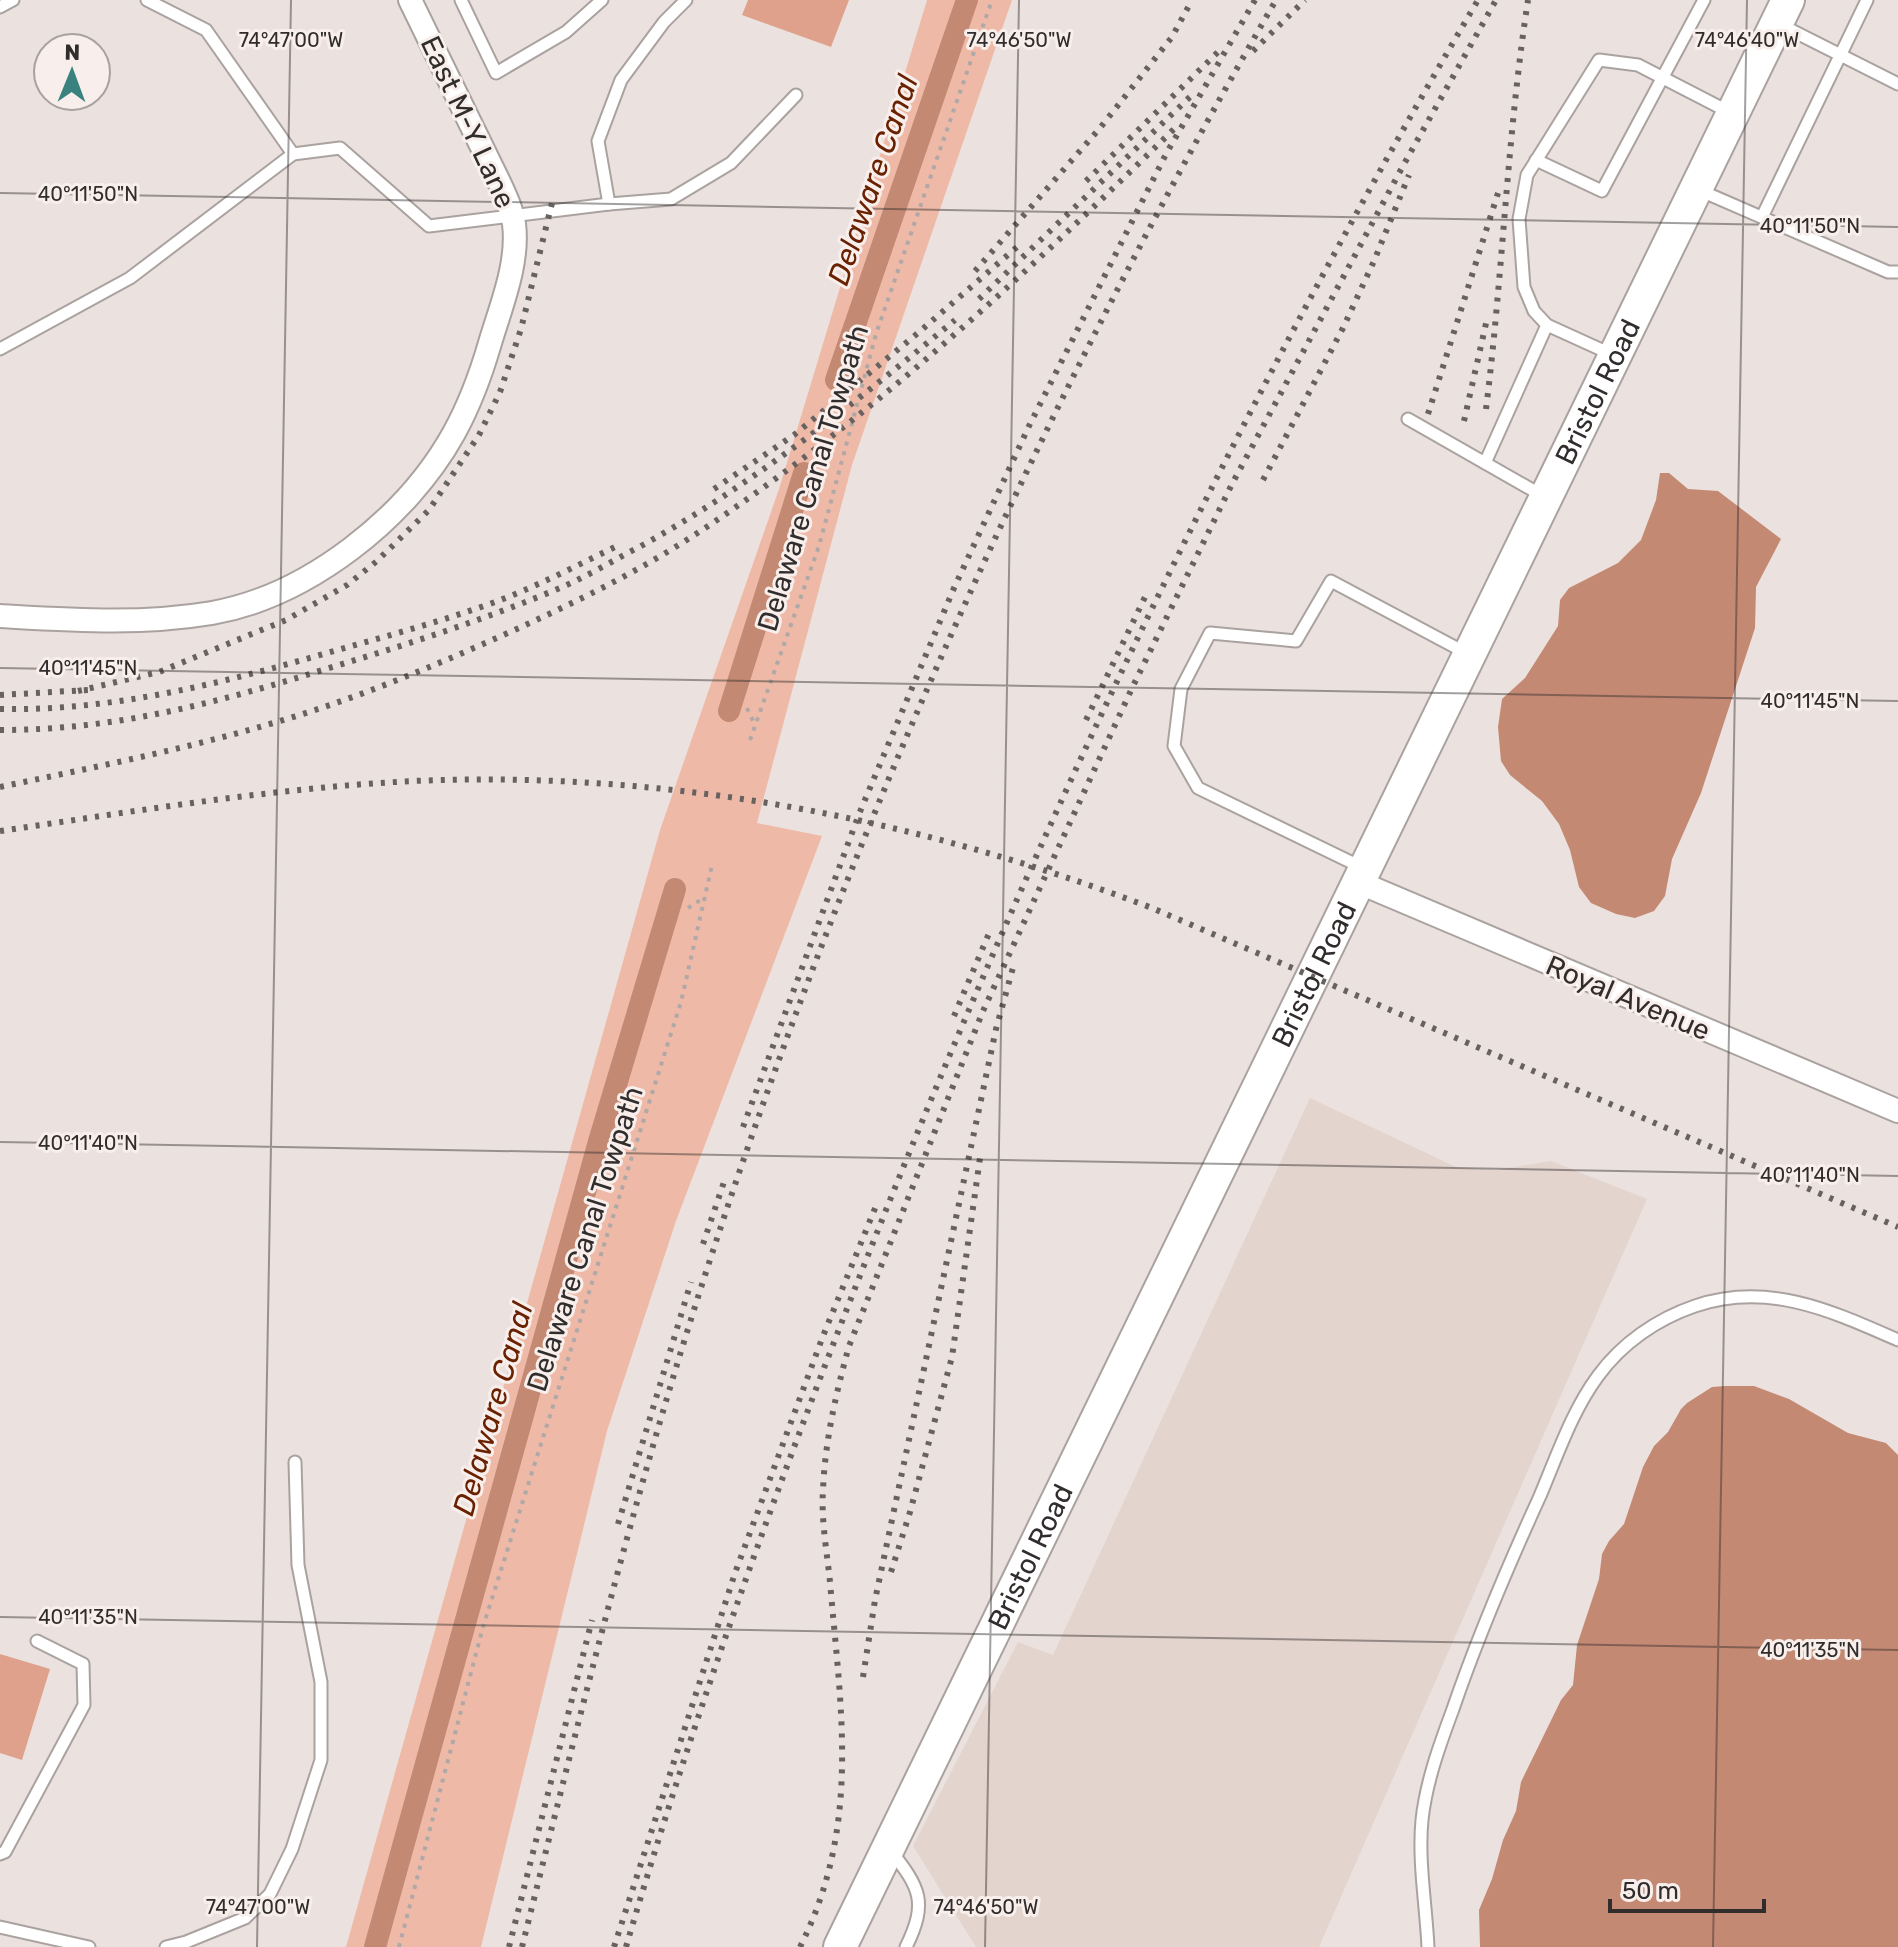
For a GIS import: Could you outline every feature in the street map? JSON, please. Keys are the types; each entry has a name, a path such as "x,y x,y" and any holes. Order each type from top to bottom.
{"main road":[{"name":"Bristol Road","path":"840,1947 1782,11"}],"street":[{"name":"East M-Y Lane","path":"0,616 130,622 215,612 240,606 291,586 317,572 382,523 420,481 453,435 485,361 511,267 514,237 512,214 489,160 410,0"},
{"name":"Royal Avenue","path":"1361,876 1898,1111"}],"lane":[{"path":"0,7 13,0"},
{"path":"147,0 206,30 293,154"},
{"path":"461,0 496,73 566,32 602,0"},
{"path":"609,204 598,141 621,80 664,22 686,0"},
{"path":"1536,160 1602,191 1704,0"},
{"path":"1762,217 1867,0"},
{"path":"1782,11 1839,55 1898,87"},
{"path":"1614,356 1547,325 1534,311 1524,287 1519,219 1527,175 1599,60 1638,65 1732,113"},
{"path":"0,349 130,278 293,154 340,148 429,226 512,214 671,199 731,163 796,95"},
{"path":"1695,188 1888,272 1898,272"},
{"path":"1485,463 1547,325"},
{"path":"1408,419 1545,497"},
{"path":"1361,876 1198,788 1174,746 1181,689 1210,633 1296,641 1331,581 1468,655"},
{"path":"1428,1947 1422,1819 1439,1747 1474,1649 1509,1565 1578,1409 1599,1374 1626,1345 1658,1322 1695,1306 1734,1297 1794,1300 1832,1311 1898,1340"},
{"path":"166,1947 245,1918 270,1894 292,1849 321,1760 321,1682 298,1565 295,1462"},
{"path":"0,1854 5,1852 84,1705 83,1664 37,1641"},
{"path":"889,1848 916,1884 919,1917 906,1947"},
{"path":"0,1927 89,1947"}],"path":[{"name":"Delaware Canal Towpath","path":"750,740 819,546 876,334 992,0"},
{"path":"747,708 755,726"},
{"name":"Delaware Canal Towpath","path":"399,1947 483,1627 681,1002 712,865"},
{"path":"688,908 705,897"}],"shaded area":[{"path":"927,0 1012,0 852,465 757,823 822,836 676,1221 607,1431 481,1947 346,1947 660,830 779,489"},
{"path":"1660,473 1669,473 1688,489 1718,491 1781,539 1756,587 1755,628 1701,793 1672,859 1665,896 1654,911 1635,918 1591,903 1579,887 1570,850 1559,824 1542,801 1510,775 1501,761 1498,727 1502,699 1525,678 1558,626 1560,600 1569,588 1618,563 1641,540 1656,500"},
{"path":"1310,1098 1456,1167 1496,1170 1551,1161 1647,1199 1319,1947 976,1947 913,1846 1018,1642 1053,1655"},
{"path":"1754,1386 1789,1399 1848,1433 1886,1443 1898,1455 1898,1947 1480,1947 1479,1910 1516,1811 1521,1782 1561,1700 1573,1685 1577,1645 1599,1579 1602,1554 1624,1524 1643,1467 1654,1446 1668,1432 1681,1409 1712,1387"}],"building":[{"path":"748,0 849,0 831,47 742,15"},
{"path":"0,1654 50,1669 22,1760 0,1753"}],"waterway":[{"name":"Delaware Canal","path":"836,380 967,0"},
{"name":"Delaware Canal","path":"729,711 804,473"},
{"name":"Delaware Canal","path":"375,1947 600,1138 675,889"}],"railway":[{"path":"975,271 1100,128 1172,37 1192,0"},
{"path":"743,1127 859,814 954,588 1029,426 1166,154 1255,0"},
{"path":"522,1947 609,1605 681,1350 764,1101 824,939 889,777 1032,461 1109,305 1276,0"},
{"path":"1253,51 1305,0"},
{"path":"626,1947 683,1763 778,1490 882,1220 1014,907 1084,752 1233,447 1311,296 1478,0"},
{"path":"800,1947 819,1902 832,1857 839,1812 841,1722 823,1501 829,1435 849,1346 983,1011 1133,686 1232,484 1496,0"},
{"path":"1486,409 1515,102 1528,0"},
{"path":"1086,181 1218,52"},
{"path":"979,299 1193,94"},
{"path":"0,787 198,744 341,701 494,639 636,570 766,486 888,391 1062,237 1174,129"},
{"path":"1263,480 1343,328 1409,175"},
{"path":"1428,414 1498,193"},
{"path":"78,691 159,672 286,620 347,585 377,561 429,510 479,435 500,392 521,329 553,199"},
{"path":"714,489 794,435 1017,247"},
{"path":"1464,421 1487,319"},
{"path":"0,730 43,729 125,720 205,703 415,641 560,588 683,522 764,469 955,320"},
{"path":"0,709 124,700 206,685 287,664 495,602 621,544"},
{"path":"1086,720 1145,597"},
{"path":"0,695 88,690"},
{"path":"0,831 309,789 413,781 508,780 602,784 696,793 881,825 1063,876 1152,908 1898,1227"},
{"path":"954,1016 990,931"},
{"path":"863,1677 875,1600 996,1029 1014,964"},
{"path":"891,1572 952,1357 980,1158"},
{"path":"703,1244 726,1176"},
{"path":"614,1947 735,1573 823,1336 878,1201"},
{"path":"618,1524 691,1282"},
{"path":"509,1947 592,1620"}]}
